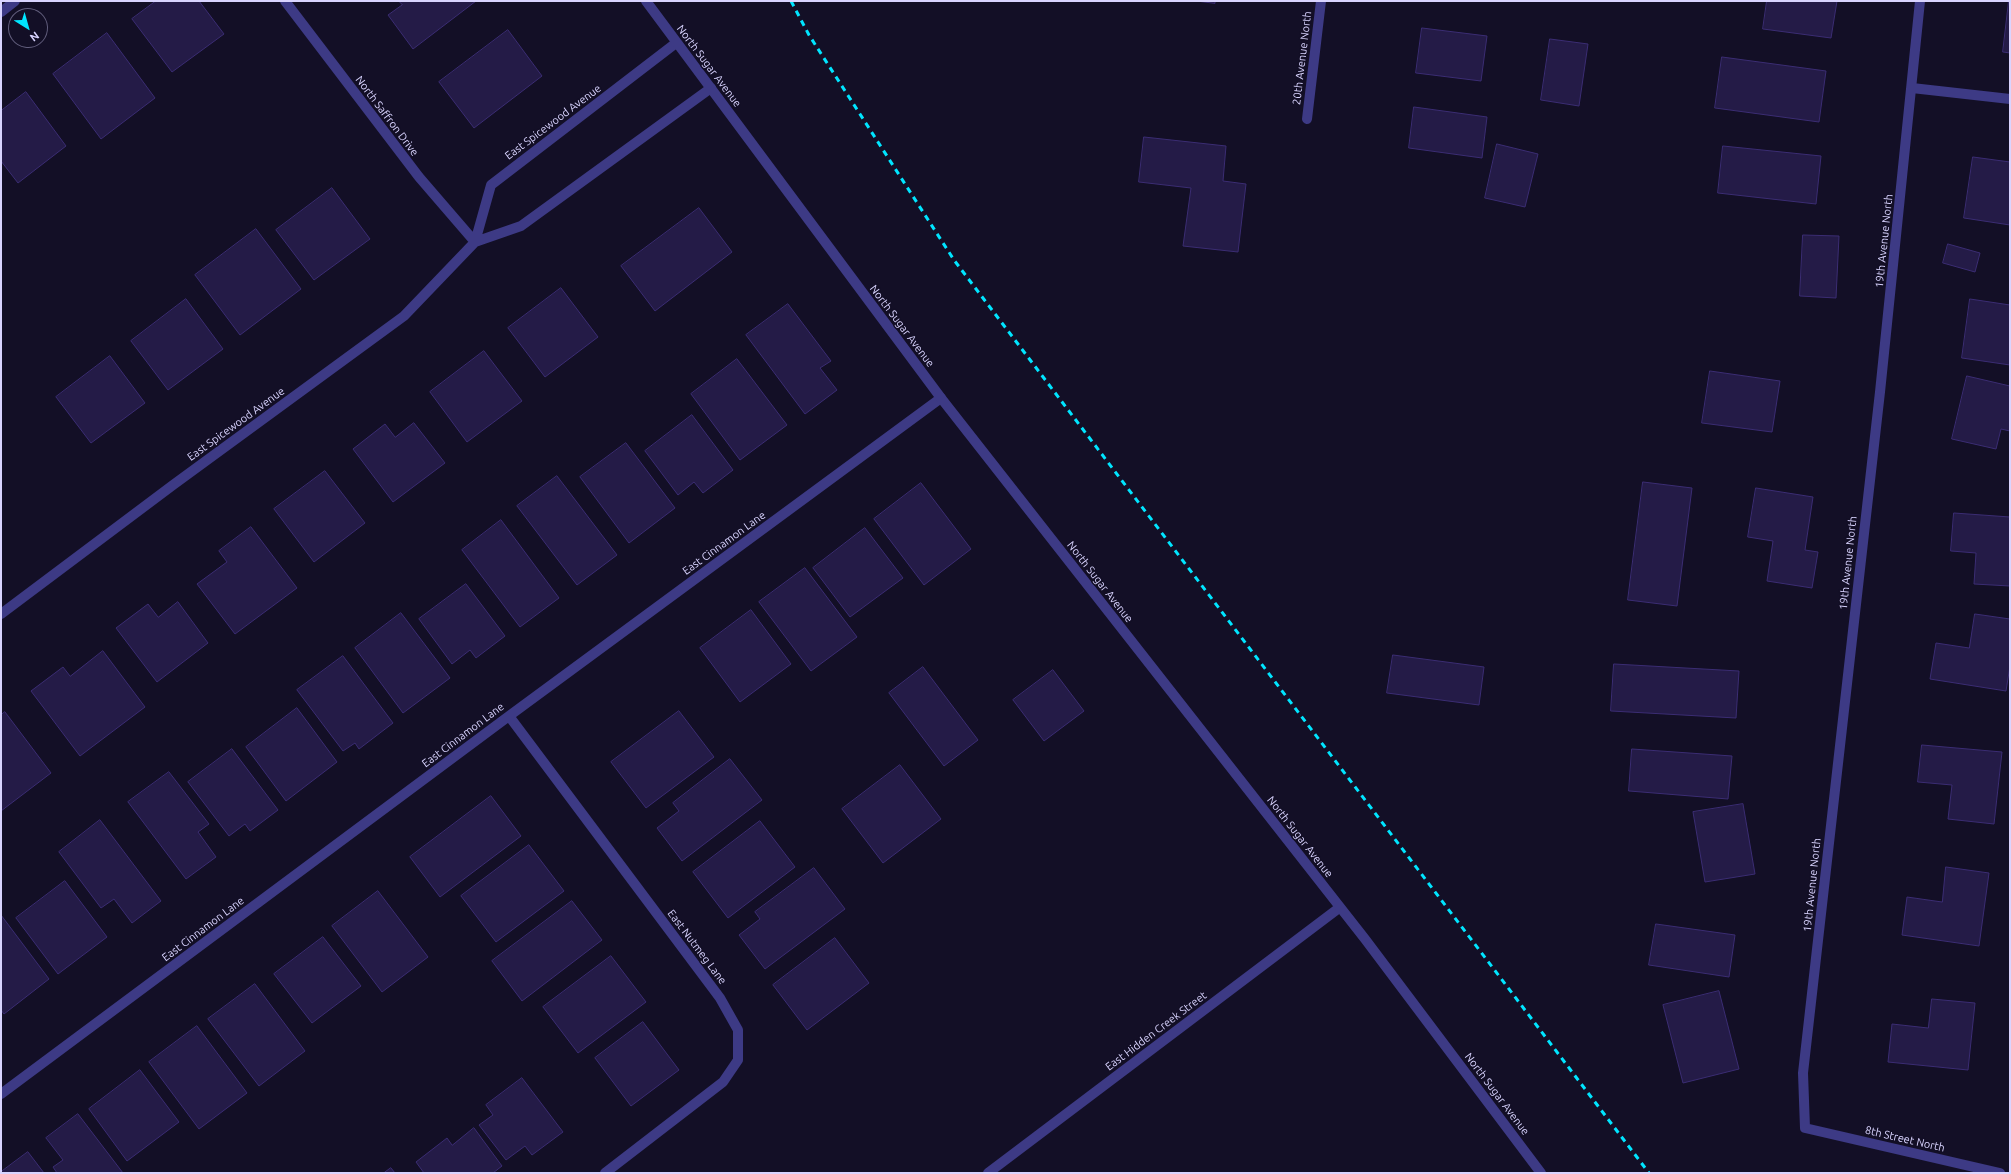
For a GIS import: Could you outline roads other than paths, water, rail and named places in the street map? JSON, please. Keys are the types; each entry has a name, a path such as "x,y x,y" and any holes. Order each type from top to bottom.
{"street":[{"path":"1,12 15,1"},
{"name":"North Saffron Drive","path":"285,1 419,177 475,242"},
{"name":"North Sugar Avenue","path":"646,1 941,398 1339,908 1365,939 1541,1173"},
{"name":"20th Avenue North","path":"1307,119 1321,1"},
{"name":"19th Avenue North","path":"1805,1128 1803,1073 1912,88 1920,1"},
{"name":"East Spicewood Avenue","path":"475,242 491,185 676,43"},
{"name":"East Spicewood Avenue","path":"1,614 173,485 404,316 475,242 521,226 711,88"},
{"path":"1912,88 2010,99"},
{"name":"East Cinnamon Lane","path":"1,1094 509,716 941,398"},
{"name":"East Nutmeg Lane","path":"509,716 720,998 738,1030 738,1060 723,1082 605,1173"},
{"name":"East Hidden Creek Street","path":"988,1173 1339,908"},
{"name":"8th Street North","path":"1805,1128 2000,1173"}],"railway":[{"path":"791,1 809,35 954,260 1649,1173"}]}
